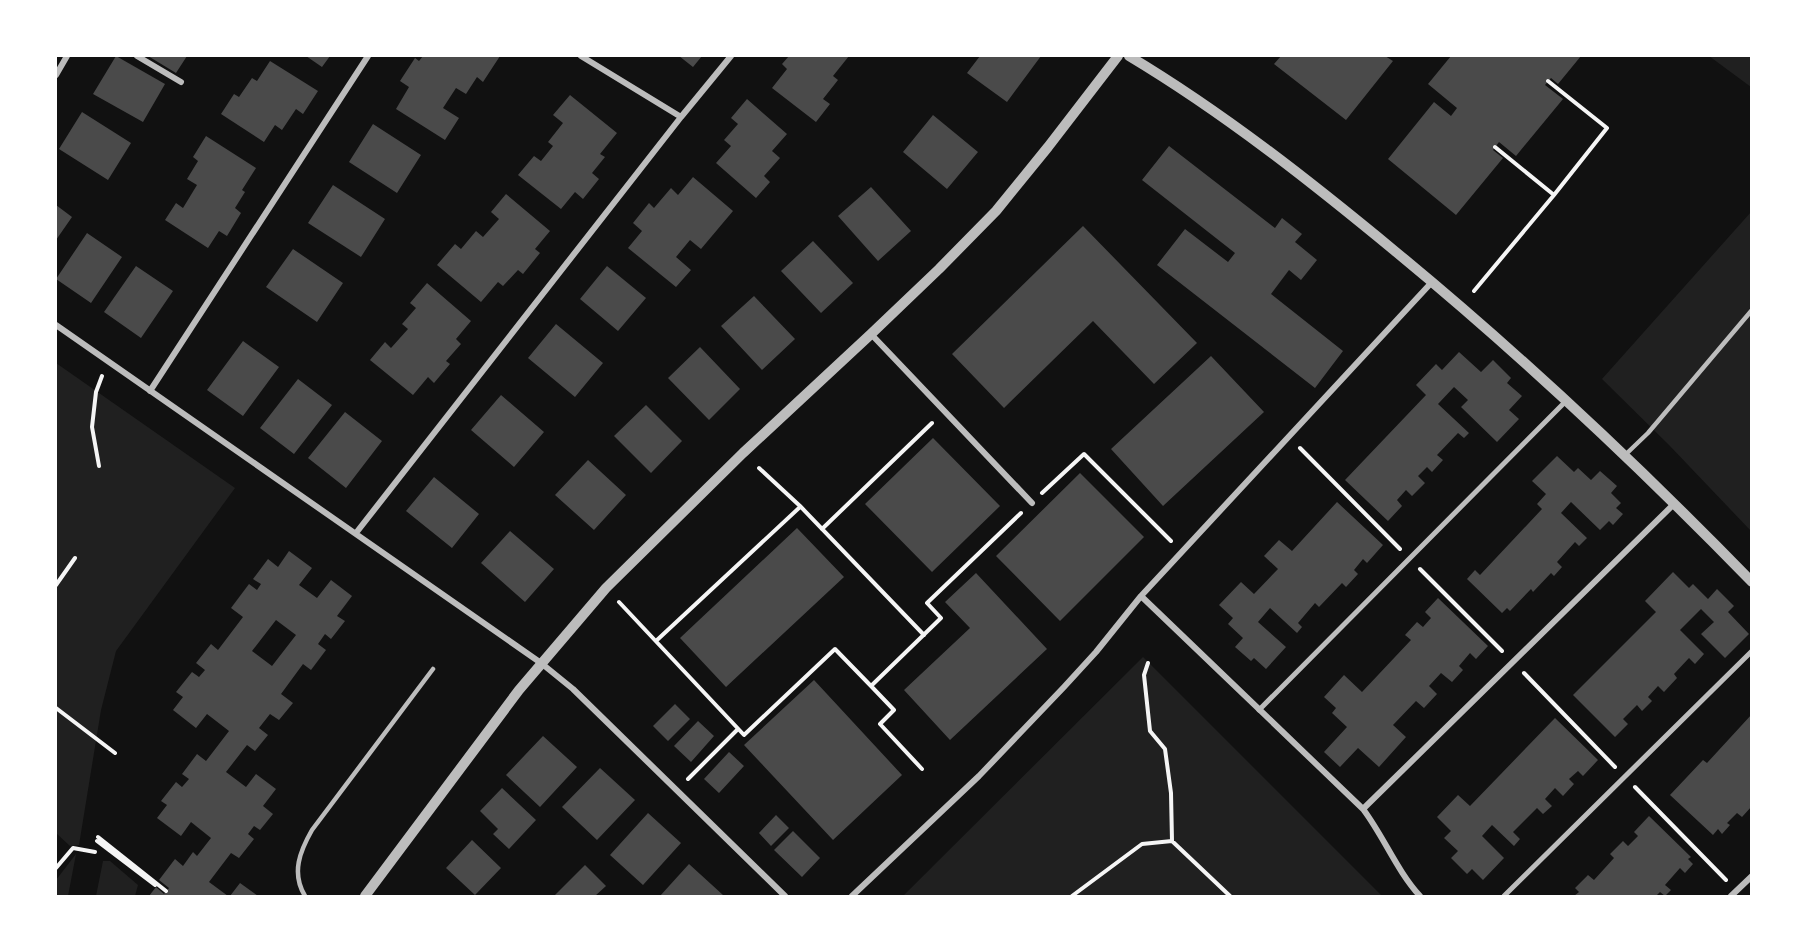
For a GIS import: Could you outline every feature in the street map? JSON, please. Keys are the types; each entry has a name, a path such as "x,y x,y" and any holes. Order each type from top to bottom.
{"street":[{"path":"56,75 67,56"},
{"path":"137,56 181,82"},
{"path":"150,391 368,56"},
{"path":"581,56 681,117"},
{"path":"356,533 731,56"},
{"path":"365,897 519,690 606,588 742,453 872,334 996,211 1118,56"},
{"path":"1129,56 1174,83 1320,189 1485,326 1675,503 1752,582"},
{"path":"852,897 1010,744 1096,652 1141,596 1182,551 1432,282"},
{"path":"56,325 541,663 573,689 785,897"},
{"path":"872,334 1032,503"},
{"path":"1258,710 1567,400"},
{"path":"1363,809 1675,503"},
{"path":"1141,596 1363,809 1420,897"},
{"path":"1504,897 1752,651"},
{"path":"1731,897 1752,876"}],"lane":[{"path":"1624,456 1648,434 1752,310"},
{"path":"305,897 299,881 298,862 301,849 312,830 433,669"}],"path":[{"path":"1474,291 1607,128 1548,81"},
{"path":"1496,147 1554,195"},
{"path":"99,466 92,427 96,392 108,361"},
{"path":"822,529 932,423"},
{"path":"871,686 941,618 927,603 1084,454 1182,551"},
{"path":"759,468 800,506 924,635"},
{"path":"656,641 800,506"},
{"path":"56,585 75,558"},
{"path":"606,588 744,735 835,650 894,710 880,724 922,769"},
{"path":"1148,663 1144,675 1150,731 1165,749 1171,792 1172,841 1230,897"},
{"path":"56,708 115,753"},
{"path":"677,790 738,729"},
{"path":"97,839 166,891 142,876 97,839"},
{"path":"1072,897 1142,844 1172,841"},
{"path":"56,868 73,849 95,852"}],"shaded area":[{"path":"1709,56 1751,56 1751,87"},
{"path":"1751,212 1751,531 1602,379"},
{"path":"56,363 235,488 116,651 101,710 79,845 70,846 56,833"},
{"path":"1143,657 1382,896 903,896"},
{"path":"76,854 68,896 56,896 56,880"},
{"path":"103,861 110,861 138,885 135,896 96,896"}],"building":[{"path":"116,56 165,84 143,122 93,94"},
{"path":"148,56 187,56 176,73"},
{"path":"306,56 330,56 322,67"},
{"path":"423,56 500,56 483,82 477,77 466,94 456,88 443,108 459,118 445,140 396,109 409,87 400,81 415,58 419,61"},
{"path":"679,56 702,56 693,67"},
{"path":"789,56 849,56 833,76 838,80 823,99 830,104 816,122 772,88 787,69 782,64"},
{"path":"980,56 1041,56 1007,102 967,73"},
{"path":"1281,56 1385,56 1393,61 1346,120 1274,64"},
{"path":"1451,56 1581,56 1558,84 1551,78 1545,85 1563,99 1516,156 1499,142 1493,150 1503,158 1456,215 1388,159 1434,102 1451,116 1457,108 1428,84"},
{"path":"270,61 318,91 303,114 296,109 282,130 275,125 264,142 221,114 234,94 239,97 252,78 257,81"},
{"path":"570,95 617,133 600,154 605,157 592,173 599,179 583,199 575,192 561,209 518,175 534,156 541,161 553,146 548,142 563,123 553,115"},
{"path":"747,99 787,134 772,151 780,158 764,176 770,182 756,198 716,163 731,146 724,140 738,124 731,118"},
{"path":"82,112 131,143 108,180 59,149"},
{"path":"933,115 978,152 947,189 903,152"},
{"path":"373,124 421,155 397,193 349,162"},
{"path":"206,136 256,168 242,190 245,192 235,208 241,213 227,236 219,231 208,248 165,220 176,203 183,208 197,185 187,179 198,161 193,157"},
{"path":"1169,146 1275,228 1282,218 1302,234 1295,242 1317,260 1301,280 1289,270 1271,294 1343,351 1315,388 1157,265 1185,229 1228,262 1235,253 1142,180"},
{"path":"693,177 733,211 701,249 690,240 676,257 691,270 676,287 628,248 642,231 633,223 649,203 654,208 671,188 678,195"},
{"path":"333,185 385,219 361,257 308,223"},
{"path":"871,187 911,231 878,261 838,216"},
{"path":"506,194 550,231 535,249 540,253 523,274 518,270 503,286 498,282 481,302 437,265 455,244 461,249 476,231 483,237 499,219 491,212"},
{"path":"56,205 72,217 56,240"},
{"path":"1083,226 1197,343 1154,384 1093,321 1004,408 952,354"},
{"path":"87,233 122,257 91,303 56,279"},
{"path":"813,241 853,283 821,313 781,271"},
{"path":"293,249 343,283 317,322 266,287"},
{"path":"136,266 173,291 141,338 104,312"},
{"path":"607,266 646,298 618,331 580,299"},
{"path":"427,283 471,321 456,339 461,344 446,361 450,364 434,383 428,377 413,395 370,360 385,342 391,348 408,329 402,324 416,308 410,303"},
{"path":"754,296 795,339 762,370 721,326"},
{"path":"556,324 603,363 575,397 528,358"},
{"path":"243,341 279,367 243,416 207,390"},
{"path":"700,347 740,389 709,420 668,378"},
{"path":"1459,352 1481,372 1493,360 1511,378 1507,383 1522,396 1509,410 1519,419 1497,442 1461,407 1468,400 1454,387 1438,404 1469,433 1464,438 1458,433 1437,455 1443,460 1432,472 1427,467 1418,476 1425,483 1412,496 1406,490 1397,500 1402,506 1388,521 1345,480 1426,395 1416,385 1436,364 1442,370"},
{"path":"1211,356 1264,412 1163,506 1111,449"},
{"path":"298,379 332,405 294,454 260,428"},
{"path":"501,395 544,432 514,467 471,430"},
{"path":"646,405 682,441 651,473 614,436"},
{"path":"345,412 382,441 346,488 308,458"},
{"path":"933,438 1000,506 932,572 865,504"},
{"path":"1557,456 1574,472 1578,468 1591,480 1600,471 1617,486 1611,493 1621,503 1616,508 1623,514 1613,525 1609,521 1600,530 1571,502 1561,513 1587,538 1579,546 1575,542 1557,562 1562,567 1554,576 1551,573 1533,592 1531,589 1510,611 1507,608 1502,613 1467,579 1475,570 1480,575 1542,509 1537,504 1546,494 1532,481"},
{"path":"588,460 626,495 594,530 555,495"},
{"path":"1080,473 1144,537 1060,621 996,556"},
{"path":"434,477 479,514 452,548 406,511"},
{"path":"1337,502 1383,545 1367,563 1363,559 1354,570 1358,574 1346,587 1342,583 1319,607 1315,603 1298,623 1302,627 1297,633 1270,608 1258,622 1286,647 1266,669 1254,658 1251,661 1235,647 1243,638 1228,624 1233,618 1219,605 1241,582 1254,594 1278,569 1264,556 1279,540 1292,551"},
{"path":"797,528 844,577 726,687 680,638"},
{"path":"510,531 554,569 525,602 481,563"},
{"path":"289,551 312,568 299,585 317,598 331,580 352,596 337,616 345,621 331,639 325,634 318,644 326,650 311,670 303,664 281,694 293,703 279,720 270,714 259,728 268,735 255,751 247,745 226,772 246,787 256,774 276,789 263,806 273,814 260,830 254,826 248,834 254,839 239,858 231,853 209,882 228,896 149,896 156,887 164,894 169,888 159,880 175,859 183,866 193,852 197,856 211,838 191,822 181,836 157,818 167,805 161,801 176,782 182,787 189,779 182,774 197,754 206,761 229,731 207,714 196,728 173,710 183,697 176,692 192,672 199,677 205,670 196,663 211,644 218,650 243,617 231,608 249,584 257,590 261,584 253,579 268,559 278,567","holes":["276,620 296,635 272,666 252,651"]},
{"path":"1673,572 1689,588 1693,584 1708,599 1717,589 1734,606 1728,612 1749,634 1725,658 1701,634 1714,622 1701,609 1680,630 1704,654 1695,664 1689,658 1674,674 1677,678 1664,692 1658,686 1648,697 1652,701 1642,711 1637,705 1623,719 1628,724 1615,737 1573,695 1656,612 1645,601"},
{"path":"976,573 1047,649 950,740 904,690 970,628 945,602"},
{"path":"1438,598 1488,646 1476,659 1470,653 1459,666 1463,670 1452,682 1441,673 1429,686 1437,694 1424,708 1416,701 1393,725 1406,737 1379,767 1358,748 1340,767 1324,752 1347,727 1332,713 1336,708 1324,697 1344,675 1362,692 1411,640 1405,635 1417,622 1423,627 1431,618 1425,612"},
{"path":"814,680 902,775 833,840 744,745"},
{"path":"675,704 690,719 668,741 653,726"},
{"path":"1752,714 1752,798 1750,800 1752,806 1742,817 1737,813 1727,823 1730,825 1722,834 1718,829 1713,835 1670,795 1703,760 1707,763"},
{"path":"1555,718 1598,760 1583,776 1578,771 1569,779 1574,784 1563,796 1555,788 1545,799 1552,806 1543,814 1537,808 1513,832 1520,839 1514,846 1492,825 1482,836 1504,858 1483,880 1472,869 1467,874 1451,858 1458,851 1444,838 1451,831 1437,817 1458,795 1470,806"},
{"path":"698,721 714,736 691,762 674,746"},
{"path":"543,736 577,767 540,807 506,775"},
{"path":"729,752 744,766 719,793 704,779"},
{"path":"600,768 635,800 597,840 562,807"},
{"path":"502,788 536,820 509,849 493,834 498,829 480,811"},
{"path":"648,813 681,843 643,885 610,855"},
{"path":"776,815 789,828 771,846 759,833"},
{"path":"1649,816 1691,857 1688,859 1693,864 1685,873 1680,868 1665,885 1671,890 1665,896 1660,892 1656,896 1574,896 1579,892 1575,888 1588,875 1594,880 1614,858 1610,854 1623,841 1628,846 1638,836 1634,832"},
{"path":"793,831 820,858 802,877 774,850"},
{"path":"472,840 501,868 475,895 446,868"},
{"path":"689,864 723,895 660,896"},
{"path":"585,865 606,886 595,896 554,896"},
{"path":"240,883 258,896 230,896"}]}
